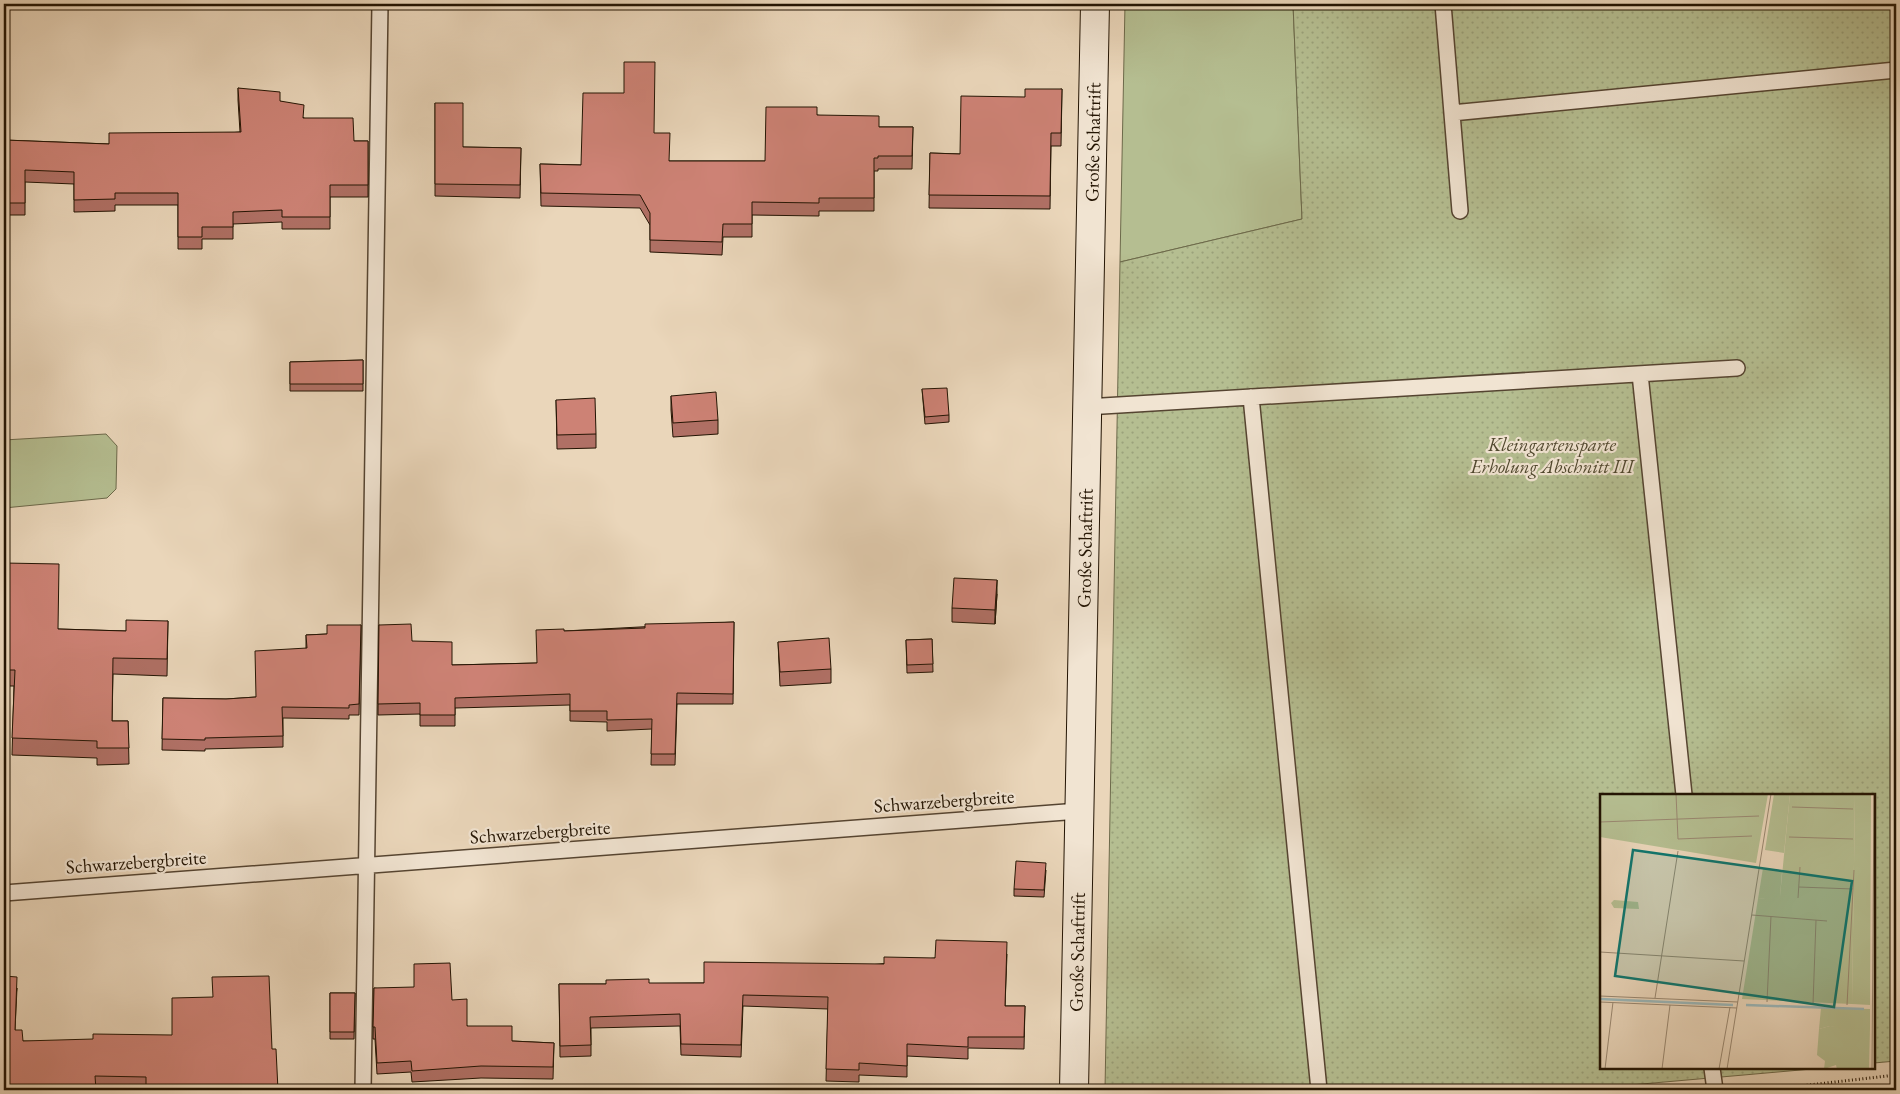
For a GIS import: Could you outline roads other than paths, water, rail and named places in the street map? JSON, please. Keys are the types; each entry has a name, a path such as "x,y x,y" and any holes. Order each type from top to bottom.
{"street":[{"name":"Große Schaftrift","path":"1074,1090 1095,4"}],"lane":[{"path":"363,1090 380,4"},
{"path":"1442,4 1460,211"},
{"path":"1452,113 1896,70"},
{"path":"1086,407 1737,368"},
{"path":"1640,374 1684,794"},
{"path":"1251,397 1319,1090"},
{"name":"Schwarzebergbreite","path":"4,892 1079,811"},
{"path":"1712,1069 1714,1090"}],"park label":[{"name":"Kleingartensparte Erholung Abschnitt III","path":"1552,455"}]}
